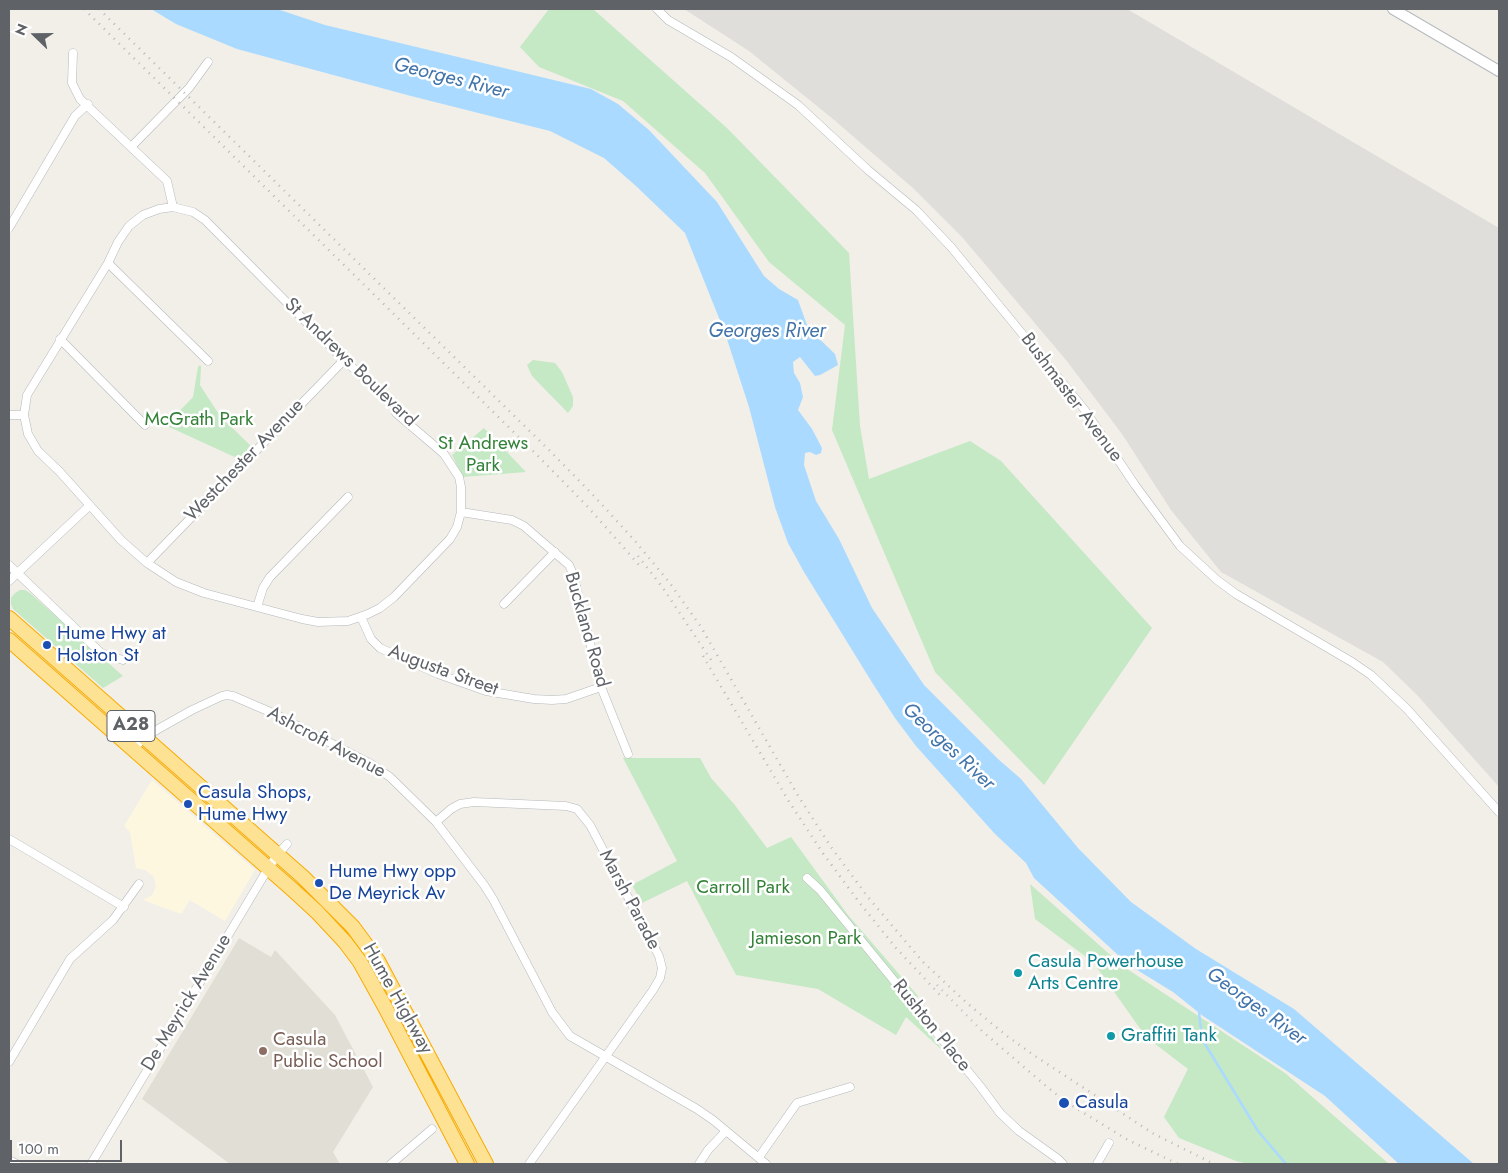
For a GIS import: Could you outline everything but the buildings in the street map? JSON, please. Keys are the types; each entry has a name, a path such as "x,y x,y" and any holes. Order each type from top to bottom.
{"highway":[{"name":"Hume Highway","path":"9,618 144,737 282,849 362,937 378,961 486,1164"},
{"name":"Hume Highway","path":"9,640 317,912 345,942 360,962 385,1007 467,1164"}],"main road":[{"path":"1393,9 1499,71"}],"street":[{"name":"Bushmaster Avenue","path":"657,9 668,20 732,57 798,105 868,170 916,210 951,248 1084,409 1139,491 1180,546 1217,580 1236,594 1371,675 1407,709 1499,812"},
{"path":"73,53 72,83 80,98 167,181 173,207"},
{"path":"131,147 189,88 208,62"},
{"path":"9,228 75,116 88,104"},
{"name":"St Andrews Boulevard","path":"173,207 193,212 205,220 344,360 393,404 396,413 444,454 459,477 461,512 457,527 450,539 400,591 380,608 348,621 318,622 187,587 147,563 122,540 89,506 64,476 38,451 28,434 24,415 27,395 108,262 118,242 129,226 143,215 159,209 173,207"},
{"path":"108,262 208,361"},
{"path":"60,340 145,425"},
{"name":"Westchester Avenue","path":"147,563 344,360"},
{"path":"9,415 24,415"},
{"path":"258,607 263,588 270,577 348,497"},
{"path":"9,581 89,506"},
{"name":"Buckland Road","path":"461,512 512,520 524,526 569,565 573,574 601,686 628,754"},
{"path":"504,604 555,552"},
{"path":"9,564 101,653 123,660"},
{"name":"Augusta Street","path":"361,617 371,639 380,648 438,674 486,691 552,700 566,699 601,686"},
{"name":"Ashcroft Avenue","path":"133,750 144,737 192,710 222,696 233,696 275,714 371,764 390,778 436,822 493,899 552,1012 570,1036 698,1109 766,1164"},
{"name":"Marsh Parade","path":"436,822 460,804 474,802 566,806 577,809 590,825 659,956 662,968 660,978 653,990 529,1164"},
{"path":"9,839 124,908"},
{"name":"De Meyrick Avenue","path":"91,1164 268,868 282,849"},
{"name":"Rushton Place","path":"807,878 820,890 974,1078 1000,1113 1019,1131 1058,1158 1063,1164"},
{"path":"9,1062 70,959 113,920 124,908 139,884"},
{"path":"759,1157 797,1103 850,1087"},
{"path":"391,1164 432,1129"},
{"path":"699,1164 708,1150 726,1131"},
{"path":"1097,1164 1109,1143"},
{"path":"9,1160 16,1164"}],"shaded area":[{"path":"684,9 1127,9 1499,228 1499,787 1417,695 1383,662 1221,572 1171,510 1122,434 1066,360 962,237 914,189 833,119 749,51"},
{"path":"152,780 255,870 225,921 190,900 181,914 143,900 152,895 156,887 155,881 153,876 145,870 136,868 130,832 124,826"},
{"name":"Casula Public School","path":"239,938 271,957 275,950 335,1015 373,1087 333,1152 340,1164 230,1164 142,1099"}],"green space":[{"path":"549,9 593,9 727,128 849,253 860,426 869,479 970,441 1001,461 1152,628 1044,785 935,672 832,430 845,325 769,262 705,173 623,101 539,67 520,47"},
{"path":"533,360 555,363 562,372 573,397 573,406 568,413 532,376 527,365"},
{"name":"McGrath Park","path":"200,365 200,385 220,416 252,447 239,459 167,426 154,424 154,421 169,422 193,397 198,367"},
{"name":"St Andrews Park","path":"484,428 526,472 463,477 452,455"},
{"path":"20,590 30,593 123,676 103,688 13,609 11,598"},
{"path":"623,758 700,758 711,778 734,804 767,848 791,837 848,915 918,996 911,1008 943,1051 906,1017 896,1035 818,989 736,975 687,881 642,903 632,885 677,861"},
{"path":"1030,884 1124,967 1285,1073 1389,1164 1249,1164 1236,1161 1179,1138 1164,1117 1188,1069 1146,1037 1093,962 1035,919"}],"water":[{"name":"Georges River","path":"151,9 277,9 325,25 591,89 618,104 649,130 717,202 764,276 779,289 798,300 808,328 835,354 838,365 815,376 800,357 793,362 794,373 800,383 803,397 798,410 812,429 822,448 821,453 816,455 810,452 805,453 804,465 816,501 839,539 872,608 924,685 998,759 1021,779 1078,848 1131,902 1196,949 1294,1009 1474,1164 1399,1164 1325,1096 1203,1016 1173,992 1129,965 1034,878 1026,863 995,834 916,746 873,684 788,543 775,507 749,407 725,333 685,233 604,158 550,131 237,49 176,24"}],"waterway":[{"path":"1199,1012 1202,1039 1258,1131 1286,1164"}],"railway":[{"path":"84,9 539,457 587,506 640,566"},
{"path":"99,9 547,448 635,541 669,582 701,627 797,794 831,847 867,896 923,962 968,1004 1035,1056 1154,1134 1214,1164"},
{"path":"638,556 663,588 711,660"},
{"path":"703,656 788,800 822,852 896,948 940,995"},
{"path":"937,985 982,1031 1066,1102 1128,1140 1178,1164"}],"place":[{"name":"Hume Hwy at Holston St","path":"47,645"},
{"name":"Casula Shops, Hume Hwy","path":"188,804"},
{"name":"Hume Hwy opp De Meyrick Av","path":"319,883"},
{"name":"Casula Powerhouse Arts Centre","path":"1018,973"},
{"name":"Graffiti Tank","path":"1111,1036"},
{"name":"Casula Public School","path":"263,1051"},
{"name":"Casula","path":"1064,1103"}],"park label":[{"name":"Carroll Park","path":"743,888"},
{"name":"Jamieson Park","path":"806,939"}]}
